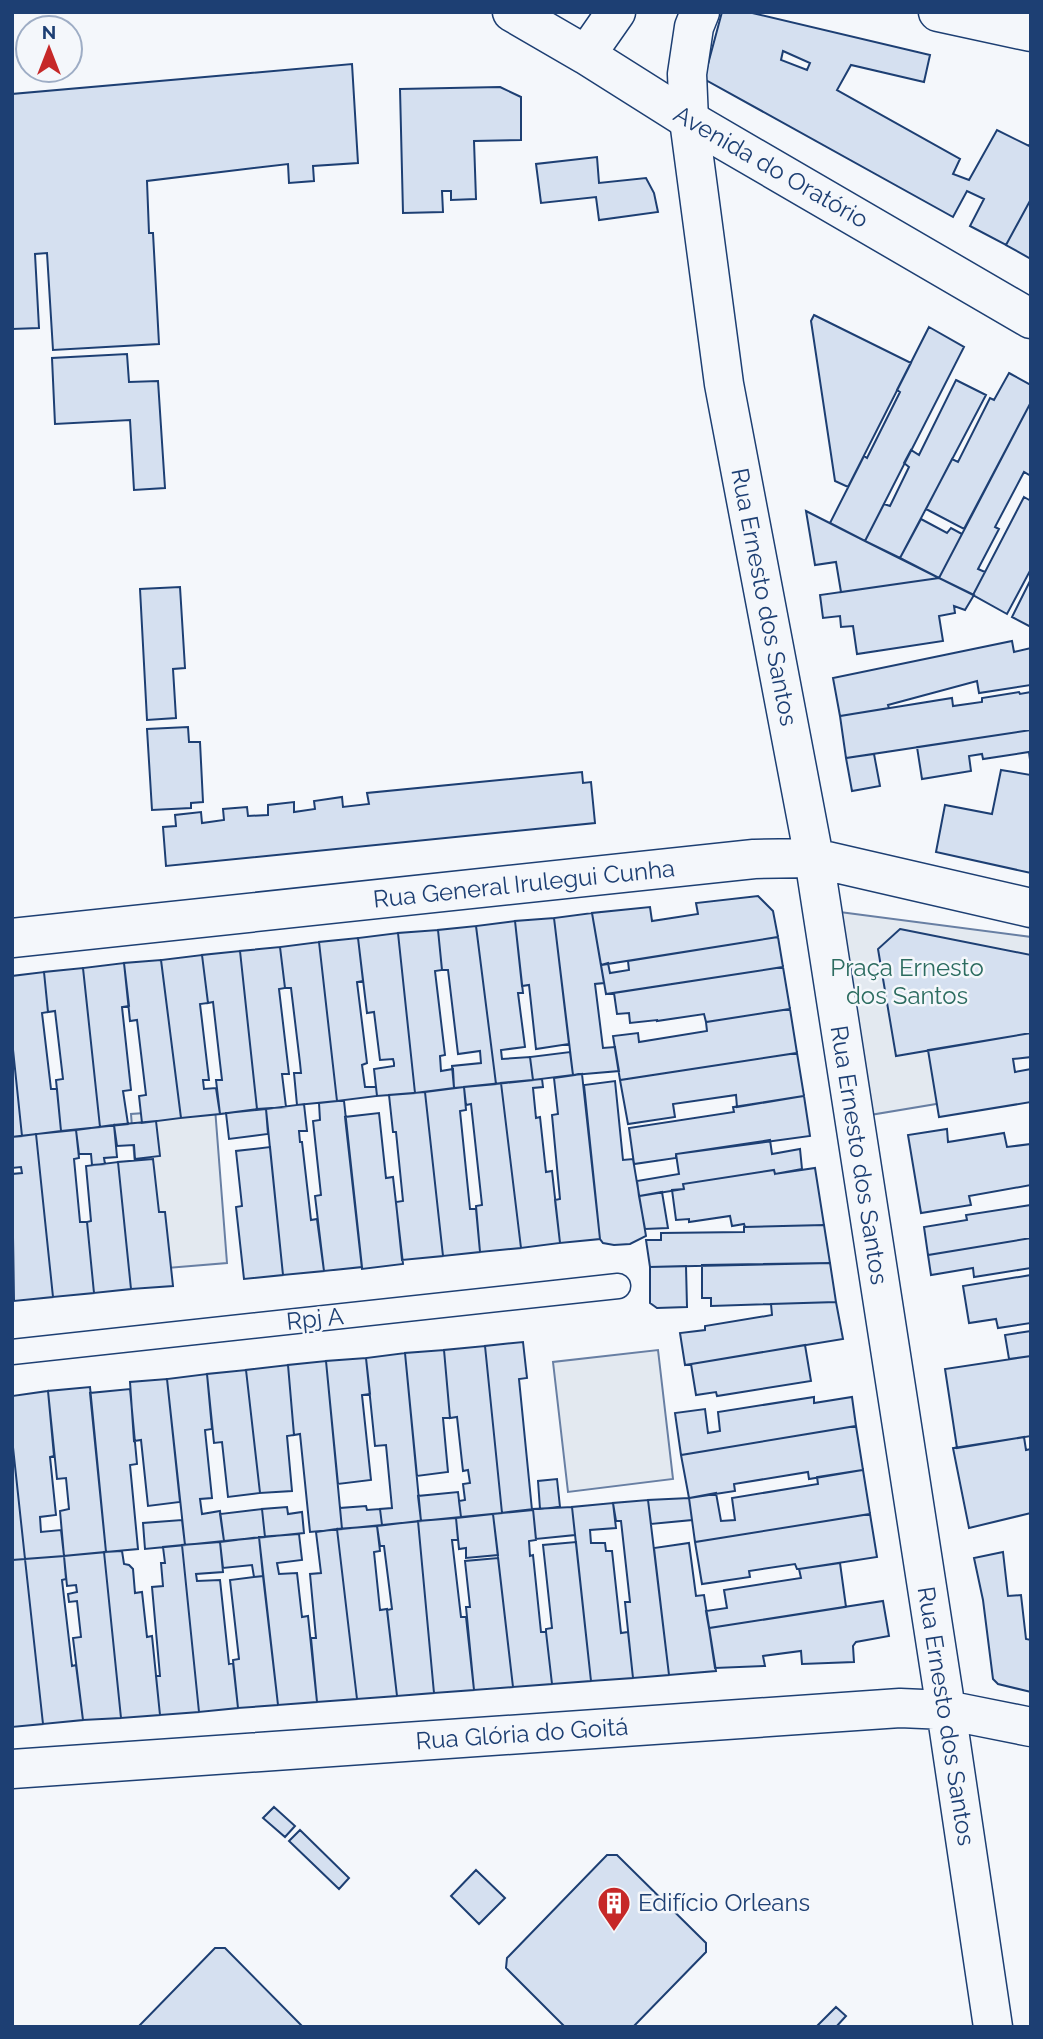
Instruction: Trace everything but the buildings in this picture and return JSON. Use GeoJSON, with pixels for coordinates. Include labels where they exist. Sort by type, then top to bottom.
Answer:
{"type":"FeatureCollection","features":[{"type":"Feature","properties":{"kind":"street","name":"Avenida do Oratório"},"geometry":{"type":"LineString","coordinates":[[512,12],[689,120],[1031,319]]}},
{"type":"Feature","properties":{"kind":"street"},"geometry":{"type":"LineString","coordinates":[[586,55],[616,12]]}},
{"type":"Feature","properties":{"kind":"street","name":"Rua Ernesto dos Santos"},"geometry":{"type":"LineString","coordinates":[[700,12],[694,27],[687,74],[689,120],[723,384],[814,858],[993,2027]]}},
{"type":"Feature","properties":{"kind":"street"},"geometry":{"type":"LineString","coordinates":[[938,12],[1031,32]]}},
{"type":"Feature","properties":{"kind":"street","name":"Rua General Irulegui Cunha"},"geometry":{"type":"LineString","coordinates":[[12,938],[754,859],[814,858],[1031,908]]}},
{"type":"Feature","properties":{"kind":"street","name":"Rua Glória do Goitá"},"geometry":{"type":"LineString","coordinates":[[12,1769],[900,1708],[946,1710],[1031,1727]]}},
{"type":"Feature","properties":{"kind":"lane","name":"Rpj A"},"geometry":{"type":"LineString","coordinates":[[12,1352],[618,1286]]}},
{"type":"Feature","properties":{"kind":"green space","name":"Praça Ernesto dos Santos"},"geometry":{"type":"Polygon","coordinates":[[[832,911],[1031,937],[1031,1019],[948,1102],[870,1115],[832,911]]]}},
{"type":"Feature","properties":{"kind":"green space"},"geometry":{"type":"Polygon","coordinates":[[[215,1108],[227,1263],[143,1270],[131,1114],[215,1108]]]}},
{"type":"Feature","properties":{"kind":"green space"},"geometry":{"type":"Polygon","coordinates":[[[658,1350],[673,1479],[568,1492],[553,1362],[658,1350]]]}},
{"type":"Feature","properties":{"kind":"place","name":"Edifício Orleans"},"geometry":{"type":"Point","coordinates":[614,1933]}}]}
